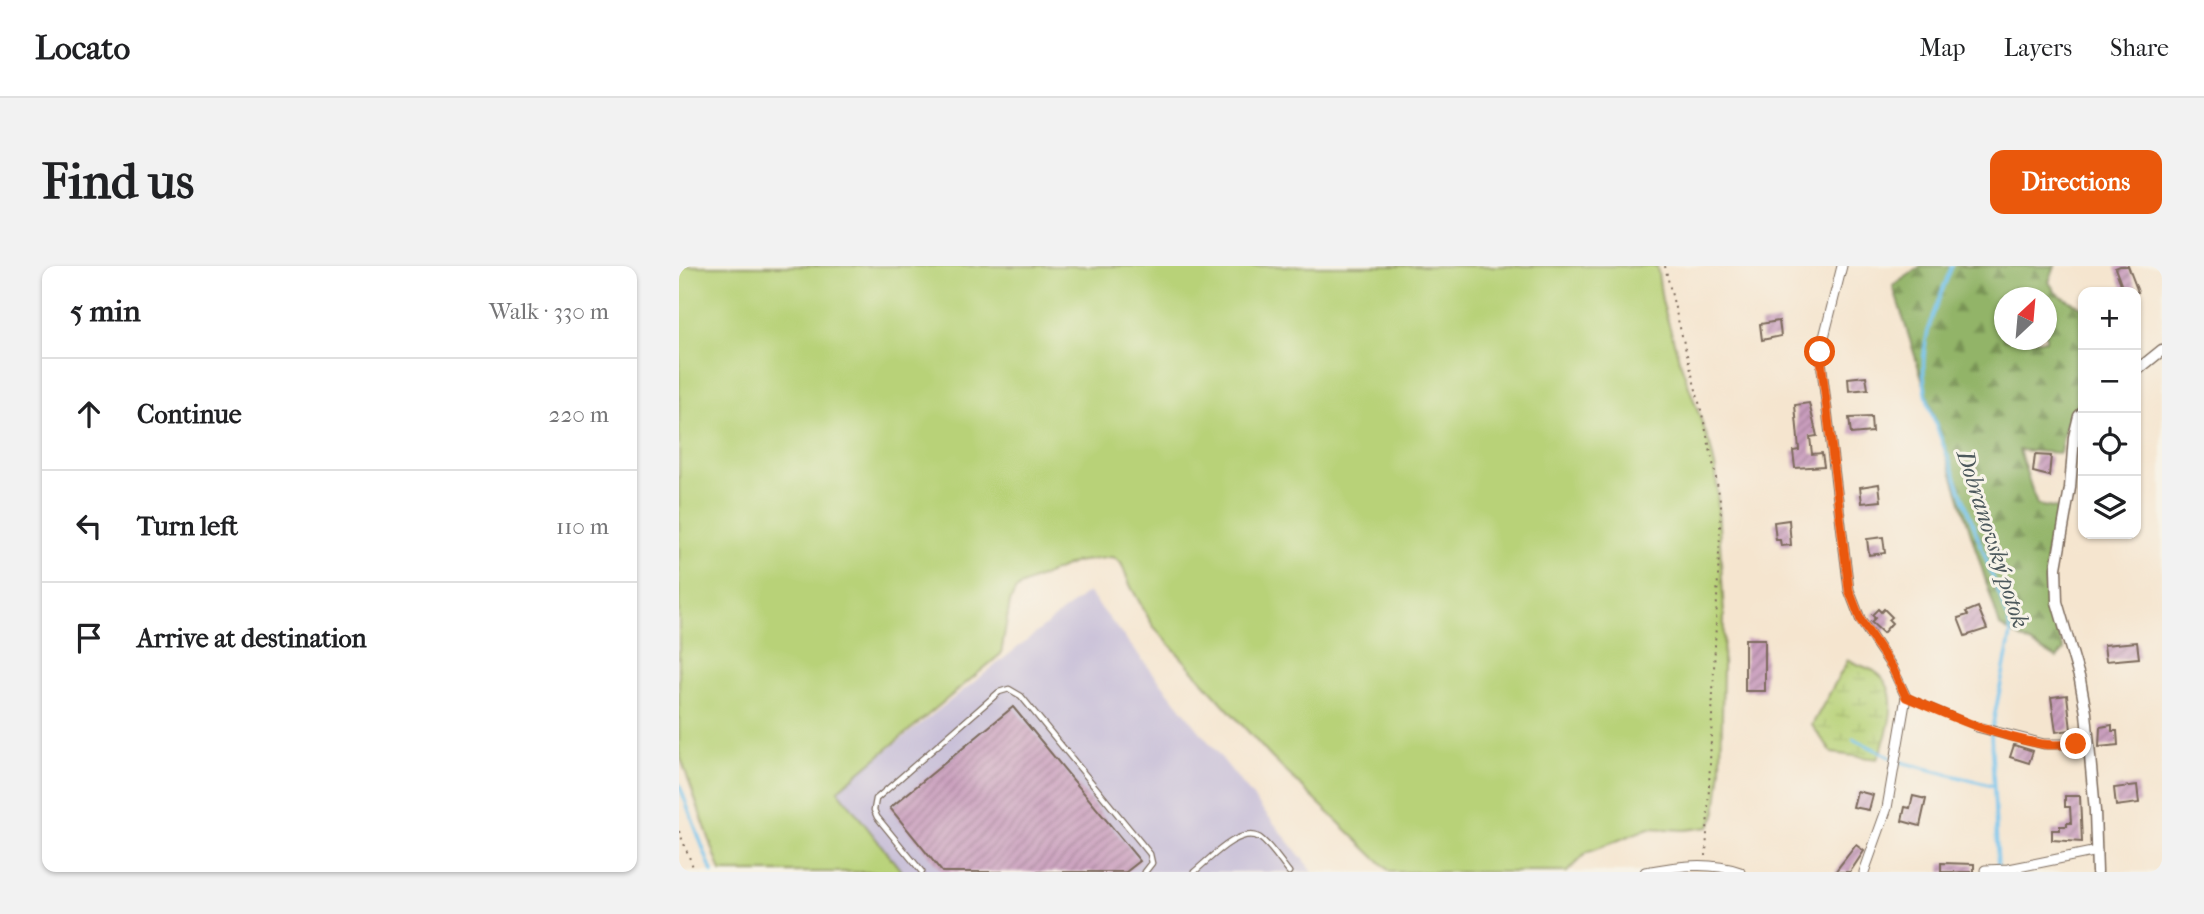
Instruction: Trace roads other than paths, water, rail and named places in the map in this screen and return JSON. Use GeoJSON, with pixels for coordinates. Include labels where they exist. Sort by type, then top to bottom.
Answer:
{"type":"FeatureCollection","features":[{"type":"Feature","properties":{"kind":"street"},"geometry":{"type":"LineString","coordinates":[[1842,266],[1820,352],[1849,590],[1861,621],[1892,667],[1906,697],[1887,808],[1864,872]]}},
{"type":"Feature","properties":{"kind":"street"},"geometry":{"type":"LineString","coordinates":[[2141,367],[2162,350]]}},
{"type":"Feature","properties":{"kind":"street"},"geometry":{"type":"LineString","coordinates":[[2082,413],[2074,437],[2070,488],[2056,568],[2057,602],[2080,680],[2086,713],[2097,872]]}},
{"type":"Feature","properties":{"kind":"street"},"geometry":{"type":"LineString","coordinates":[[1977,727],[2044,744],[2089,744]]}},
{"type":"Feature","properties":{"kind":"street"},"geometry":{"type":"LineString","coordinates":[[1985,870],[2008,869],[2097,851]]}},
{"type":"Feature","properties":{"kind":"street"},"geometry":{"type":"LineString","coordinates":[[1645,872],[1675,866],[1706,866],[1740,872]]}},
{"type":"Feature","properties":{"kind":"lane"},"geometry":{"type":"LineString","coordinates":[[922,872],[877,817],[874,810],[876,799],[984,704],[1009,688],[1021,696],[1150,854],[1152,863],[1145,872]]}},
{"type":"Feature","properties":{"kind":"lane"},"geometry":{"type":"LineString","coordinates":[[1906,697],[1977,727]]}},
{"type":"Feature","properties":{"kind":"lane"},"geometry":{"type":"LineString","coordinates":[[1194,872],[1238,837],[1248,835],[1259,838],[1289,872]]}},
{"type":"Feature","properties":{"kind":"waterway","name":"Dobranovský potok"},"geometry":{"type":"LineString","coordinates":[[1952,266],[1927,334],[1923,367],[1929,406],[2008,618],[2011,634],[1991,733],[1998,868]]}},
{"type":"Feature","properties":{"kind":"waterway"},"geometry":{"type":"LineString","coordinates":[[1854,739],[1890,757]]}},
{"type":"Feature","properties":{"kind":"waterway"},"geometry":{"type":"LineString","coordinates":[[1901,762],[1993,786]]}},
{"type":"Feature","properties":{"kind":"waterway"},"geometry":{"type":"LineString","coordinates":[[679,784],[712,872]]}}]}
